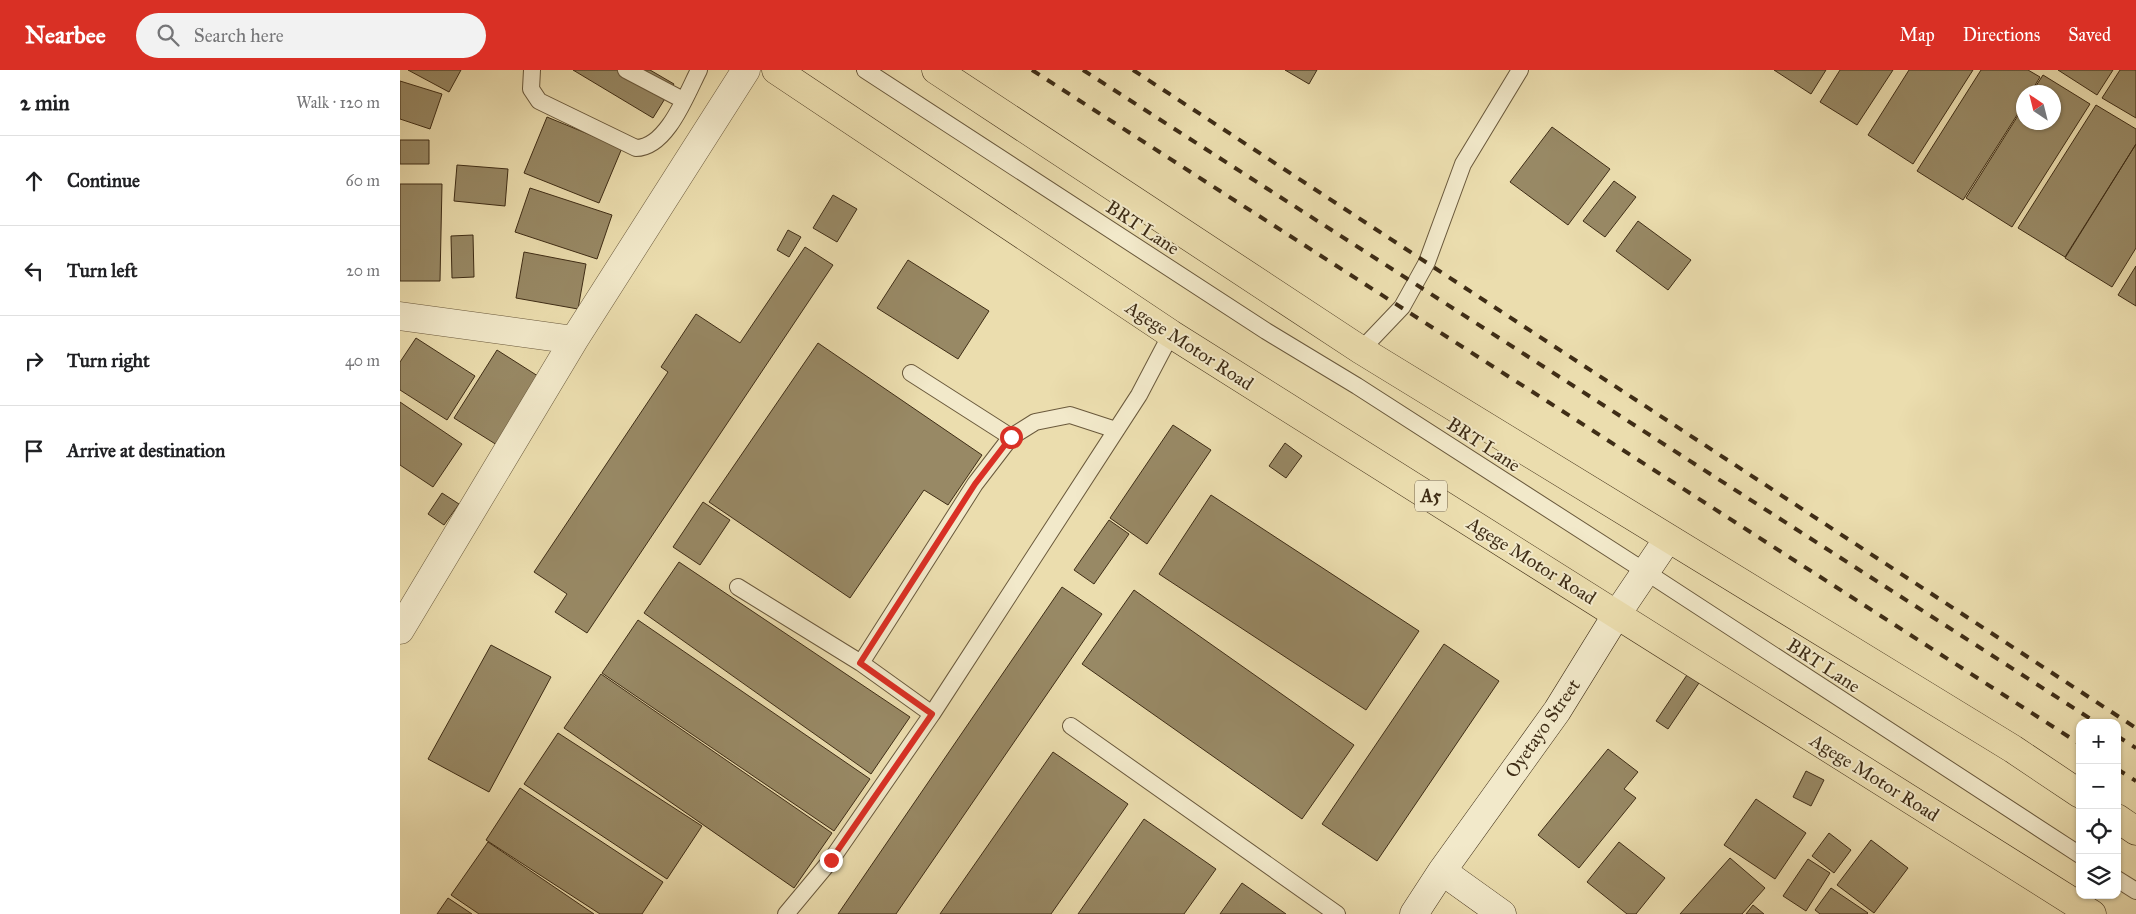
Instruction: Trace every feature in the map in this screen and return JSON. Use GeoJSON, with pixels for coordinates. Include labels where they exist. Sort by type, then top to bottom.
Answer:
{"type":"FeatureCollection","features":[{"type":"Feature","properties":{"kind":"highway","name":"Agege Motor Road"},"geometry":{"type":"LineString","coordinates":[[776,70],[1171,334],[2092,914]]}},
{"type":"Feature","properties":{"kind":"highway"},"geometry":{"type":"LineString","coordinates":[[936,70],[1361,350],[1667,540],[2013,749],[2076,791]]}},
{"type":"Feature","properties":{"kind":"highway"},"geometry":{"type":"LineString","coordinates":[[2121,821],[2136,831]]}},
{"type":"Feature","properties":{"kind":"street"},"geometry":{"type":"LineString","coordinates":[[400,630],[574,340],[746,70]]}},
{"type":"Feature","properties":{"kind":"street"},"geometry":{"type":"LineString","coordinates":[[400,316],[574,340]]}},
{"type":"Feature","properties":{"kind":"street","name":"Oyetayo Street"},"geometry":{"type":"LineString","coordinates":[[1414,914],[1442,871],[1557,711],[1617,614],[1667,540]]}},
{"type":"Feature","properties":{"kind":"street"},"geometry":{"type":"LineString","coordinates":[[1442,871],[1502,914]]}},
{"type":"Feature","properties":{"kind":"lane"},"geometry":{"type":"LineString","coordinates":[[532,70],[531,89],[539,101],[636,148],[648,147],[663,134],[699,70]]}},
{"type":"Feature","properties":{"kind":"lane"},"geometry":{"type":"LineString","coordinates":[[626,70],[683,100]]}},
{"type":"Feature","properties":{"kind":"lane","name":"BRT Lane"},"geometry":{"type":"LineString","coordinates":[[865,70],[1266,331],[1357,386],[1646,572],[2078,854]]}},
{"type":"Feature","properties":{"kind":"lane"},"geometry":{"type":"LineString","coordinates":[[1361,350],[1402,308],[1427,262],[1463,164],[1520,70]]}},
{"type":"Feature","properties":{"kind":"lane"},"geometry":{"type":"LineString","coordinates":[[786,914],[831,860],[932,714],[1139,395],[1171,334]]}},
{"type":"Feature","properties":{"kind":"lane"},"geometry":{"type":"LineString","coordinates":[[912,373],[1011,437]]}},
{"type":"Feature","properties":{"kind":"lane"},"geometry":{"type":"LineString","coordinates":[[860,663],[975,484],[1011,437],[1036,422],[1070,415],[1116,430]]}},
{"type":"Feature","properties":{"kind":"lane"},"geometry":{"type":"LineString","coordinates":[[738,587],[860,663],[932,714]]}},
{"type":"Feature","properties":{"kind":"lane"},"geometry":{"type":"LineString","coordinates":[[1071,726],[1337,914]]}},
{"type":"Feature","properties":{"kind":"lane"},"geometry":{"type":"LineString","coordinates":[[2121,882],[2136,891]]}},
{"type":"Feature","properties":{"kind":"building"},"geometry":{"type":"Polygon","coordinates":[[[408,70],[461,70],[449,92],[408,70]]]}},
{"type":"Feature","properties":{"kind":"building"},"geometry":{"type":"Polygon","coordinates":[[[573,70],[650,70],[674,84],[653,118],[573,70]]]}},
{"type":"Feature","properties":{"kind":"building"},"geometry":{"type":"Polygon","coordinates":[[[1285,70],[1317,70],[1309,84],[1285,70]]]}},
{"type":"Feature","properties":{"kind":"building"},"geometry":{"type":"Polygon","coordinates":[[[1774,70],[1826,70],[1811,94],[1774,70]]]}},
{"type":"Feature","properties":{"kind":"building"},"geometry":{"type":"Polygon","coordinates":[[[1840,70],[1893,70],[1857,125],[1820,102],[1840,70]]]}},
{"type":"Feature","properties":{"kind":"building"},"geometry":{"type":"Polygon","coordinates":[[[1909,70],[1973,70],[1913,164],[1868,135],[1909,70]]]}},
{"type":"Feature","properties":{"kind":"building"},"geometry":{"type":"Polygon","coordinates":[[[1981,70],[2028,70],[2040,77],[2035,85],[2016,85],[2016,117],[1963,200],[1917,171],[1981,70]]]}},
{"type":"Feature","properties":{"kind":"building"},"geometry":{"type":"Polygon","coordinates":[[[2058,70],[2113,70],[2097,95],[2058,70]]]}},
{"type":"Feature","properties":{"kind":"building"},"geometry":{"type":"Polygon","coordinates":[[[2120,70],[2136,70],[2136,118],[2102,98],[2120,70]]]}},
{"type":"Feature","properties":{"kind":"building"},"geometry":{"type":"Polygon","coordinates":[[[2043,75],[2059,85],[2037,85],[2043,75]]]}},
{"type":"Feature","properties":{"kind":"building"},"geometry":{"type":"Polygon","coordinates":[[[400,81],[442,94],[430,129],[400,119],[400,81]]]}},
{"type":"Feature","properties":{"kind":"building"},"geometry":{"type":"Polygon","coordinates":[[[2061,86],[2090,104],[2012,227],[1966,198],[2016,119],[2016,130],[2061,130],[2061,86]]]}},
{"type":"Feature","properties":{"kind":"building"},"geometry":{"type":"Polygon","coordinates":[[[2096,105],[2136,129],[2136,144],[2065,257],[2018,228],[2096,105]]]}},
{"type":"Feature","properties":{"kind":"building"},"geometry":{"type":"Polygon","coordinates":[[[547,117],[622,148],[599,203],[524,173],[547,117]]]}},
{"type":"Feature","properties":{"kind":"building"},"geometry":{"type":"Polygon","coordinates":[[[1552,127],[1610,169],[1568,225],[1510,182],[1552,127]]]}},
{"type":"Feature","properties":{"kind":"building"},"geometry":{"type":"Polygon","coordinates":[[[400,140],[429,140],[429,164],[400,164],[400,140]]]}},
{"type":"Feature","properties":{"kind":"building"},"geometry":{"type":"Polygon","coordinates":[[[2136,144],[2136,248],[2112,287],[2065,258],[2136,144]]]}},
{"type":"Feature","properties":{"kind":"building"},"geometry":{"type":"Polygon","coordinates":[[[457,165],[508,169],[505,206],[454,201],[457,165]]]}},
{"type":"Feature","properties":{"kind":"building"},"geometry":{"type":"Polygon","coordinates":[[[1614,181],[1636,197],[1605,237],[1583,221],[1614,181]]]}},
{"type":"Feature","properties":{"kind":"building"},"geometry":{"type":"Polygon","coordinates":[[[400,184],[442,184],[440,281],[400,281],[400,184]]]}},
{"type":"Feature","properties":{"kind":"building"},"geometry":{"type":"Polygon","coordinates":[[[530,188],[612,215],[597,259],[515,232],[530,188]]]}},
{"type":"Feature","properties":{"kind":"building"},"geometry":{"type":"Polygon","coordinates":[[[833,195],[857,209],[837,242],[813,228],[833,195]]]}},
{"type":"Feature","properties":{"kind":"building"},"geometry":{"type":"Polygon","coordinates":[[[1638,221],[1691,260],[1668,290],[1616,251],[1638,221]]]}},
{"type":"Feature","properties":{"kind":"building"},"geometry":{"type":"Polygon","coordinates":[[[788,230],[801,237],[789,257],[777,250],[788,230]]]}},
{"type":"Feature","properties":{"kind":"building"},"geometry":{"type":"Polygon","coordinates":[[[473,235],[474,277],[452,278],[451,236],[473,235]]]}},
{"type":"Feature","properties":{"kind":"building"},"geometry":{"type":"Polygon","coordinates":[[[805,247],[833,265],[587,633],[555,612],[567,594],[534,572],[668,372],[661,367],[696,314],[740,343],[805,247]]]}},
{"type":"Feature","properties":{"kind":"building"},"geometry":{"type":"Polygon","coordinates":[[[524,252],[586,264],[578,309],[516,298],[524,252]]]}},
{"type":"Feature","properties":{"kind":"building"},"geometry":{"type":"Polygon","coordinates":[[[908,260],[989,311],[958,359],[877,308],[908,260]]]}},
{"type":"Feature","properties":{"kind":"building"},"geometry":{"type":"Polygon","coordinates":[[[2136,266],[2136,306],[2118,295],[2136,266]]]}},
{"type":"Feature","properties":{"kind":"building"},"geometry":{"type":"Polygon","coordinates":[[[416,338],[475,376],[447,420],[400,390],[400,362],[416,338]]]}},
{"type":"Feature","properties":{"kind":"building"},"geometry":{"type":"Polygon","coordinates":[[[818,343],[982,455],[948,505],[924,490],[850,598],[709,502],[818,343]]]}},
{"type":"Feature","properties":{"kind":"building"},"geometry":{"type":"Polygon","coordinates":[[[497,350],[541,378],[497,445],[454,418],[497,350]]]}},
{"type":"Feature","properties":{"kind":"building"},"geometry":{"type":"Polygon","coordinates":[[[400,402],[462,444],[433,487],[400,465],[400,402]]]}},
{"type":"Feature","properties":{"kind":"building"},"geometry":{"type":"Polygon","coordinates":[[[1173,425],[1211,450],[1147,544],[1110,518],[1173,425]]]}},
{"type":"Feature","properties":{"kind":"building"},"geometry":{"type":"Polygon","coordinates":[[[1285,443],[1302,456],[1286,478],[1269,466],[1285,443]]]}},
{"type":"Feature","properties":{"kind":"building"},"geometry":{"type":"Polygon","coordinates":[[[442,493],[459,504],[444,525],[428,514],[442,493]]]}},
{"type":"Feature","properties":{"kind":"building"},"geometry":{"type":"Polygon","coordinates":[[[1211,495],[1419,631],[1366,710],[1159,574],[1211,495]]]}},
{"type":"Feature","properties":{"kind":"building"},"geometry":{"type":"Polygon","coordinates":[[[703,502],[730,520],[700,565],[673,547],[703,502]]]}},
{"type":"Feature","properties":{"kind":"building"},"geometry":{"type":"Polygon","coordinates":[[[1109,520],[1129,534],[1094,584],[1074,570],[1109,520]]]}},
{"type":"Feature","properties":{"kind":"building"},"geometry":{"type":"Polygon","coordinates":[[[679,562],[910,717],[871,774],[644,613],[679,562]]]}},
{"type":"Feature","properties":{"kind":"building"},"geometry":{"type":"Polygon","coordinates":[[[1062,587],[1102,614],[896,914],[838,914],[1062,587]]]}},
{"type":"Feature","properties":{"kind":"building"},"geometry":{"type":"Polygon","coordinates":[[[1134,590],[1354,745],[1302,819],[1082,664],[1134,590]]]}},
{"type":"Feature","properties":{"kind":"building"},"geometry":{"type":"Polygon","coordinates":[[[638,620],[870,779],[834,831],[602,673],[638,620]]]}},
{"type":"Feature","properties":{"kind":"building"},"geometry":{"type":"Polygon","coordinates":[[[1444,644],[1499,681],[1377,861],[1322,824],[1444,644]]]}},
{"type":"Feature","properties":{"kind":"building"},"geometry":{"type":"Polygon","coordinates":[[[491,645],[551,677],[489,792],[428,759],[491,645]]]}},
{"type":"Feature","properties":{"kind":"building"},"geometry":{"type":"Polygon","coordinates":[[[1689,672],[1701,680],[1668,729],[1656,721],[1689,672]]]}},
{"type":"Feature","properties":{"kind":"building"},"geometry":{"type":"Polygon","coordinates":[[[601,674],[832,833],[794,888],[564,728],[601,674]]]}},
{"type":"Feature","properties":{"kind":"building"},"geometry":{"type":"Polygon","coordinates":[[[558,733],[702,826],[667,879],[524,784],[558,733]]]}},
{"type":"Feature","properties":{"kind":"building"},"geometry":{"type":"Polygon","coordinates":[[[1608,749],[1638,772],[1624,789],[1636,798],[1579,868],[1538,835],[1608,749]]]}},
{"type":"Feature","properties":{"kind":"building"},"geometry":{"type":"Polygon","coordinates":[[[1053,752],[1128,804],[1051,914],[940,914],[1053,752]]]}},
{"type":"Feature","properties":{"kind":"building"},"geometry":{"type":"Polygon","coordinates":[[[1806,771],[1824,780],[1811,806],[1793,797],[1806,771]]]}},
{"type":"Feature","properties":{"kind":"building"},"geometry":{"type":"Polygon","coordinates":[[[520,788],[663,882],[642,914],[600,914],[486,840],[520,788]]]}},
{"type":"Feature","properties":{"kind":"building"},"geometry":{"type":"Polygon","coordinates":[[[1756,799],[1806,833],[1775,879],[1724,845],[1756,799]]]}},
{"type":"Feature","properties":{"kind":"building"},"geometry":{"type":"Polygon","coordinates":[[[1144,819],[1216,869],[1184,914],[1078,914],[1144,819]]]}},
{"type":"Feature","properties":{"kind":"building"},"geometry":{"type":"Polygon","coordinates":[[[1829,833],[1851,850],[1834,873],[1812,856],[1829,833]]]}},
{"type":"Feature","properties":{"kind":"building"},"geometry":{"type":"Polygon","coordinates":[[[1871,840],[1908,868],[1874,913],[1837,885],[1871,840]]]}},
{"type":"Feature","properties":{"kind":"building"},"geometry":{"type":"Polygon","coordinates":[[[488,842],[594,914],[479,914],[451,895],[488,842]]]}},
{"type":"Feature","properties":{"kind":"building"},"geometry":{"type":"Polygon","coordinates":[[[1619,842],[1665,878],[1636,914],[1627,914],[1587,882],[1619,842]]]}},
{"type":"Feature","properties":{"kind":"building"},"geometry":{"type":"Polygon","coordinates":[[[1730,858],[1765,888],[1742,914],[1680,914],[1730,858]]]}},
{"type":"Feature","properties":{"kind":"building"},"geometry":{"type":"Polygon","coordinates":[[[1808,859],[1830,873],[1806,911],[1783,896],[1808,859]]]}},
{"type":"Feature","properties":{"kind":"building"},"geometry":{"type":"Polygon","coordinates":[[[1242,883],[1286,914],[1220,914],[1242,883]]]}},
{"type":"Feature","properties":{"kind":"building"},"geometry":{"type":"Polygon","coordinates":[[[1831,888],[1868,913],[1820,914],[1815,910],[1831,888]]]}},
{"type":"Feature","properties":{"kind":"building"},"geometry":{"type":"Polygon","coordinates":[[[448,898],[472,914],[437,914],[448,898]]]}},
{"type":"Feature","properties":{"kind":"building"},"geometry":{"type":"Polygon","coordinates":[[[1753,905],[1764,914],[1746,914],[1753,905]]]}},
{"type":"Feature","properties":{"kind":"railway"},"geometry":{"type":"LineString","coordinates":[[1032,70],[2076,741]]}},
{"type":"Feature","properties":{"kind":"railway"},"geometry":{"type":"LineString","coordinates":[[1083,70],[2091,719]]}},
{"type":"Feature","properties":{"kind":"railway"},"geometry":{"type":"LineString","coordinates":[[1133,70],[2136,728]]}},
{"type":"Feature","properties":{"kind":"railway"},"geometry":{"type":"LineString","coordinates":[[2121,739],[2136,748]]}},
{"type":"Feature","properties":{"kind":"railway"},"geometry":{"type":"LineString","coordinates":[[2121,772],[2136,781]]}},
{"type":"Feature","properties":{"kind":"route"},"geometry":{"type":"LineString","coordinates":[[831,860],[932,714],[860,663],[975,484],[1011,437]]}}]}
